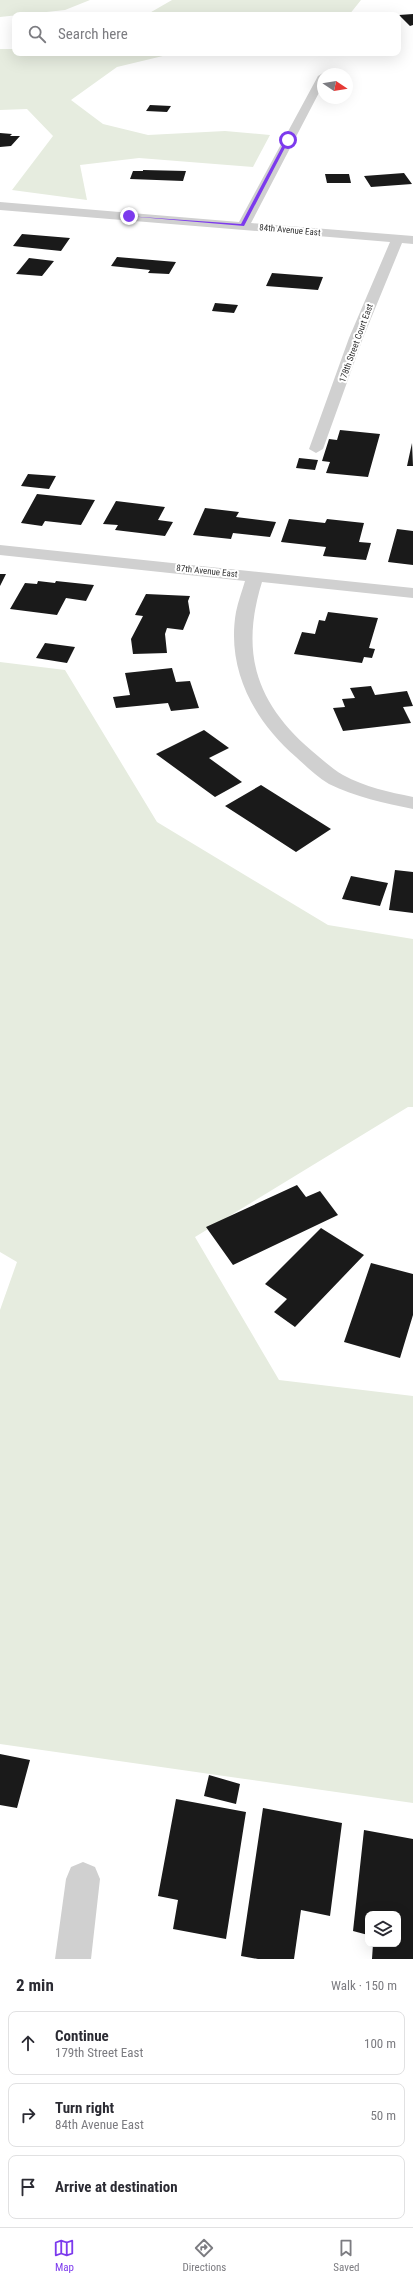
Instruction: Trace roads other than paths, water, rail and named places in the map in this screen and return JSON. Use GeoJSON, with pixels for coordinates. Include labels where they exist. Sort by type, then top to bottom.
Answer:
{"type":"FeatureCollection","features":[{"type":"Feature","properties":{"kind":"street"},"geometry":{"type":"LineString","coordinates":[[242,226],[317,86]]}},
{"type":"Feature","properties":{"kind":"street","name":"84th Avenue East"},"geometry":{"type":"LineString","coordinates":[[0,206],[413,240]]}},
{"type":"Feature","properties":{"kind":"street","name":"178th Street Court East"},"geometry":{"type":"LineString","coordinates":[[316,448],[356,338],[397,239]]}},
{"type":"Feature","properties":{"kind":"street","name":"87th Avenue East"},"geometry":{"type":"LineString","coordinates":[[0,550],[413,594]]}},
{"type":"Feature","properties":{"kind":"street"},"geometry":{"type":"LineString","coordinates":[[255,576],[244,613],[243,649],[252,689],[268,718],[296,749],[335,779],[375,794],[413,803]]}},
{"type":"Feature","properties":{"kind":"street"},"geometry":{"type":"LineString","coordinates":[[73,1959],[83,1879]]}}]}
